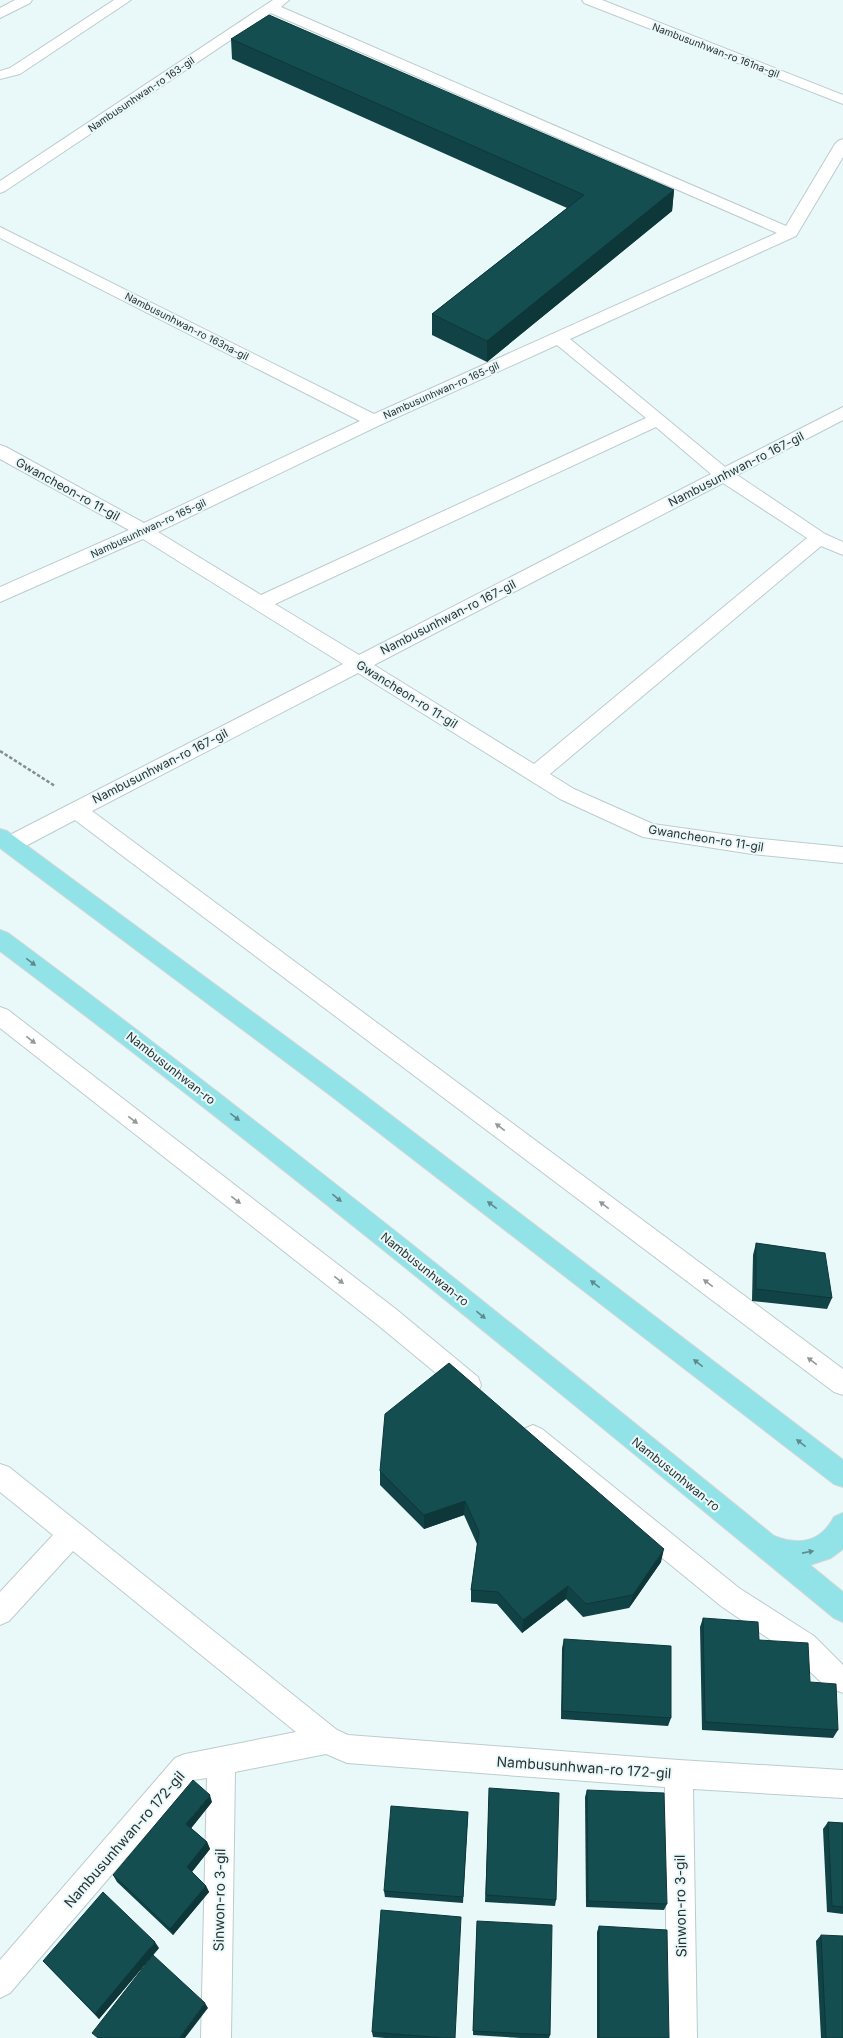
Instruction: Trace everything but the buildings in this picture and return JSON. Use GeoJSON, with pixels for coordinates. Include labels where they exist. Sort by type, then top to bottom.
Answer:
{"type":"FeatureCollection","features":[{"type":"Feature","properties":{"kind":"main road"},"geometry":{"type":"LineString","coordinates":[[5,840],[342,1090],[834,1468],[843,1486]]}},
{"type":"Feature","properties":{"kind":"main road","name":"Nambusunhwan-ro"},"geometry":{"type":"LineString","coordinates":[[0,939],[129,1034],[328,1190],[843,1609]]}},
{"type":"Feature","properties":{"kind":"main road"},"geometry":{"type":"LineString","coordinates":[[758,1540],[776,1550],[796,1554],[814,1551],[831,1542],[843,1526]]}},
{"type":"Feature","properties":{"kind":"street"},"geometry":{"type":"LineString","coordinates":[[0,14],[25,0]]}},
{"type":"Feature","properties":{"kind":"street"},"geometry":{"type":"LineString","coordinates":[[0,75],[15,71],[124,0]]}},
{"type":"Feature","properties":{"kind":"street","name":"Nambusunhwan-ro 161na-gil"},"geometry":{"type":"LineString","coordinates":[[589,0],[843,100]]}},
{"type":"Feature","properties":{"kind":"street"},"geometry":{"type":"LineString","coordinates":[[276,4],[790,233],[843,144]]}},
{"type":"Feature","properties":{"kind":"street","name":"Nambusunhwan-ro 163-gil"},"geometry":{"type":"LineString","coordinates":[[0,188],[276,4]]}},
{"type":"Feature","properties":{"kind":"street","name":"Nambusunhwan-ro 163na-gil"},"geometry":{"type":"LineString","coordinates":[[0,232],[374,421]]}},
{"type":"Feature","properties":{"kind":"street","name":"Nambusunhwan-ro 165-gil"},"geometry":{"type":"LineString","coordinates":[[0,595],[144,531],[374,421],[790,233]]}},
{"type":"Feature","properties":{"kind":"street"},"geometry":{"type":"LineString","coordinates":[[558,337],[724,475],[819,538],[843,549]]}},
{"type":"Feature","properties":{"kind":"street","name":"Nambusunhwan-ro 167-gil"},"geometry":{"type":"LineString","coordinates":[[5,840],[76,810],[843,413]]}},
{"type":"Feature","properties":{"kind":"street"},"geometry":{"type":"LineString","coordinates":[[260,603],[658,419]]}},
{"type":"Feature","properties":{"kind":"street","name":"Gwancheon-ro 11-gil"},"geometry":{"type":"LineString","coordinates":[[0,451],[144,531],[567,794],[650,831],[752,846],[843,855]]}},
{"type":"Feature","properties":{"kind":"street"},"geometry":{"type":"LineString","coordinates":[[536,774],[819,538]]}},
{"type":"Feature","properties":{"kind":"street"},"geometry":{"type":"LineString","coordinates":[[76,810],[843,1384]]}},
{"type":"Feature","properties":{"kind":"street"},"geometry":{"type":"LineString","coordinates":[[0,1016],[388,1318],[486,1398]]}},
{"type":"Feature","properties":{"kind":"street"},"geometry":{"type":"LineString","coordinates":[[516,1423],[730,1597],[804,1646],[835,1676],[843,1679]]}},
{"type":"Feature","properties":{"kind":"street","name":"Nambusunhwan-ro 172-gil"},"geometry":{"type":"LineString","coordinates":[[0,1476],[327,1740],[346,1749],[679,1774],[843,1784]]}},
{"type":"Feature","properties":{"kind":"street"},"geometry":{"type":"LineString","coordinates":[[0,1612],[72,1533]]}},
{"type":"Feature","properties":{"kind":"street","name":"Nambusunhwan-ro 172-gil"},"geometry":{"type":"LineString","coordinates":[[0,1983],[185,1768],[327,1740]]}},
{"type":"Feature","properties":{"kind":"street","name":"Sinwon-ro 3-gil"},"geometry":{"type":"LineString","coordinates":[[216,2038],[221,1761]]}},
{"type":"Feature","properties":{"kind":"street","name":"Sinwon-ro 3-gil"},"geometry":{"type":"LineString","coordinates":[[679,1774],[682,2038]]}}]}
